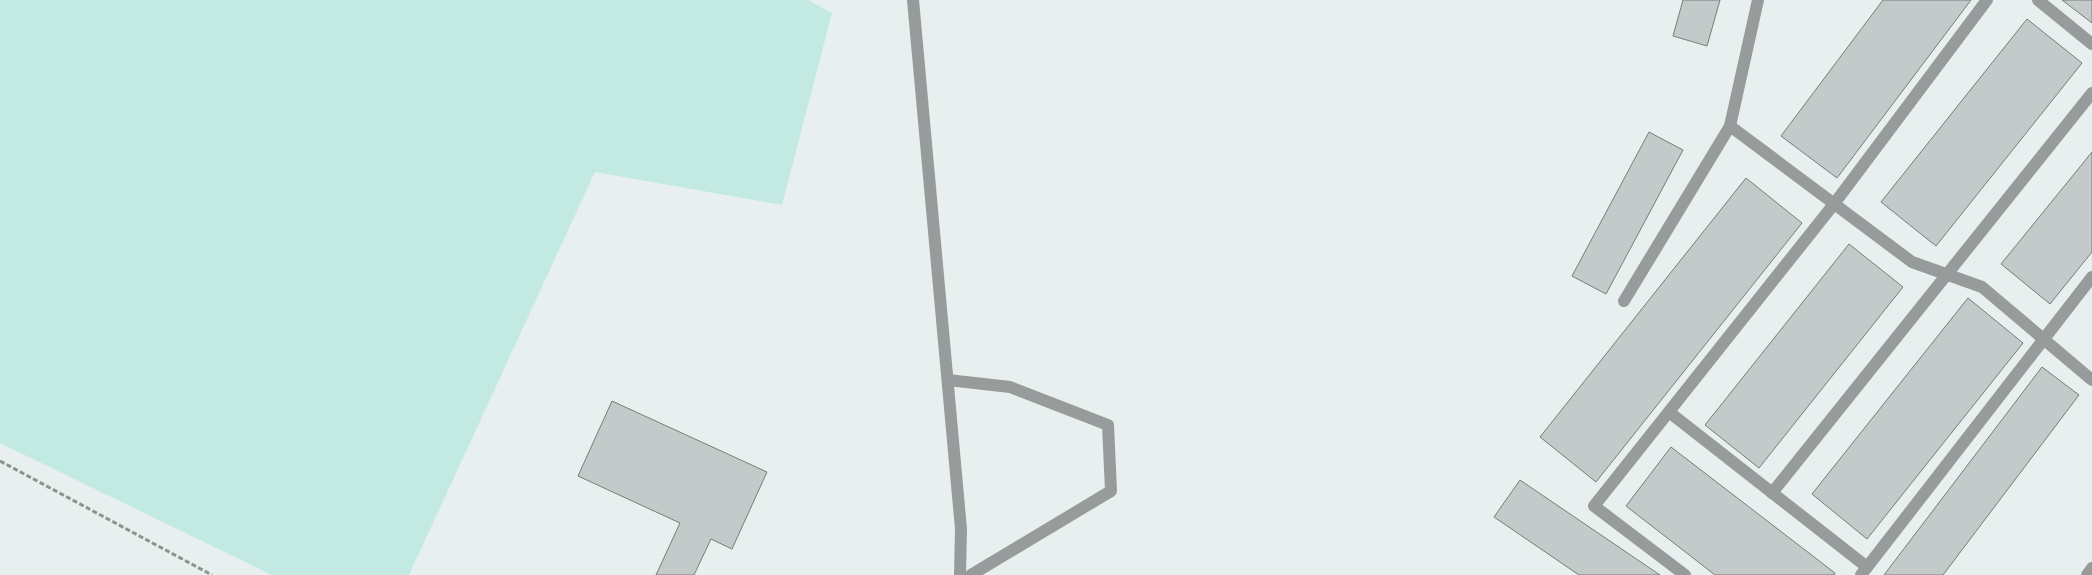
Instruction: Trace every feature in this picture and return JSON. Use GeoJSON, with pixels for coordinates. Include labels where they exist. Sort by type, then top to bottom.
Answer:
{"type":"FeatureCollection","features":[{"type":"Feature","properties":{"kind":"street"},"geometry":{"type":"LineString","coordinates":[[913,0],[961,529],[960,575]]}},
{"type":"Feature","properties":{"kind":"street"},"geometry":{"type":"LineString","coordinates":[[1624,301],[1730,126],[1758,0]]}},
{"type":"Feature","properties":{"kind":"street"},"geometry":{"type":"LineString","coordinates":[[1685,575],[1594,506],[1834,204],[1987,0]]}},
{"type":"Feature","properties":{"kind":"street"},"geometry":{"type":"LineString","coordinates":[[2038,0],[2092,44]]}},
{"type":"Feature","properties":{"kind":"street"},"geometry":{"type":"LineString","coordinates":[[1772,493],[2092,93]]}},
{"type":"Feature","properties":{"kind":"street"},"geometry":{"type":"LineString","coordinates":[[1730,126],[1912,262],[1982,287],[2092,380]]}},
{"type":"Feature","properties":{"kind":"street"},"geometry":{"type":"LineString","coordinates":[[1669,412],[1772,493],[1864,571],[2092,276]]}},
{"type":"Feature","properties":{"kind":"street"},"geometry":{"type":"LineString","coordinates":[[948,380],[1010,386],[1108,426],[1111,490],[971,575]]}},
{"type":"Feature","properties":{"kind":"street"},"geometry":{"type":"LineString","coordinates":[[2087,575],[2092,568]]}},
{"type":"Feature","properties":{"kind":"path"},"geometry":{"type":"LineString","coordinates":[[0,462],[212,575]]}},
{"type":"Feature","properties":{"kind":"green space"},"geometry":{"type":"Polygon","coordinates":[[[0,0],[808,0],[832,13],[782,205],[595,172],[409,575],[272,575],[0,443],[0,0]]]}},
{"type":"Feature","properties":{"kind":"building"},"geometry":{"type":"Polygon","coordinates":[[[1683,0],[1720,0],[1707,46],[1673,36],[1683,0]]]}},
{"type":"Feature","properties":{"kind":"building"},"geometry":{"type":"Polygon","coordinates":[[[1883,0],[1971,0],[1837,178],[1781,136],[1883,0]]]}},
{"type":"Feature","properties":{"kind":"building"},"geometry":{"type":"Polygon","coordinates":[[[2062,0],[2092,0],[2092,23],[2062,0]]]}},
{"type":"Feature","properties":{"kind":"building"},"geometry":{"type":"Polygon","coordinates":[[[2027,19],[2082,63],[1936,246],[1881,202],[2027,19]]]}},
{"type":"Feature","properties":{"kind":"building"},"geometry":{"type":"Polygon","coordinates":[[[1649,132],[1683,150],[1606,294],[1572,276],[1649,132]]]}},
{"type":"Feature","properties":{"kind":"building"},"geometry":{"type":"Polygon","coordinates":[[[2092,152],[2092,252],[2050,304],[2001,264],[2092,152]]]}},
{"type":"Feature","properties":{"kind":"building"},"geometry":{"type":"Polygon","coordinates":[[[1746,178],[1802,223],[1596,482],[1540,437],[1746,178]]]}},
{"type":"Feature","properties":{"kind":"building"},"geometry":{"type":"Polygon","coordinates":[[[1849,244],[1903,287],[1759,468],[1705,425],[1849,244]]]}},
{"type":"Feature","properties":{"kind":"building"},"geometry":{"type":"Polygon","coordinates":[[[1968,298],[2023,343],[1867,539],[1812,494],[1968,298]]]}},
{"type":"Feature","properties":{"kind":"building"},"geometry":{"type":"Polygon","coordinates":[[[2042,367],[2079,395],[1943,575],[1884,575],[2042,367]]]}},
{"type":"Feature","properties":{"kind":"building"},"geometry":{"type":"Polygon","coordinates":[[[612,401],[767,472],[732,549],[711,539],[694,575],[656,575],[680,523],[578,476],[612,401]]]}},
{"type":"Feature","properties":{"kind":"building"},"geometry":{"type":"Polygon","coordinates":[[[1671,447],[1835,573],[1834,575],[1715,575],[1626,506],[1671,447]]]}},
{"type":"Feature","properties":{"kind":"building"},"geometry":{"type":"Polygon","coordinates":[[[1520,480],[1660,575],[1579,575],[1494,517],[1520,480]]]}}]}
